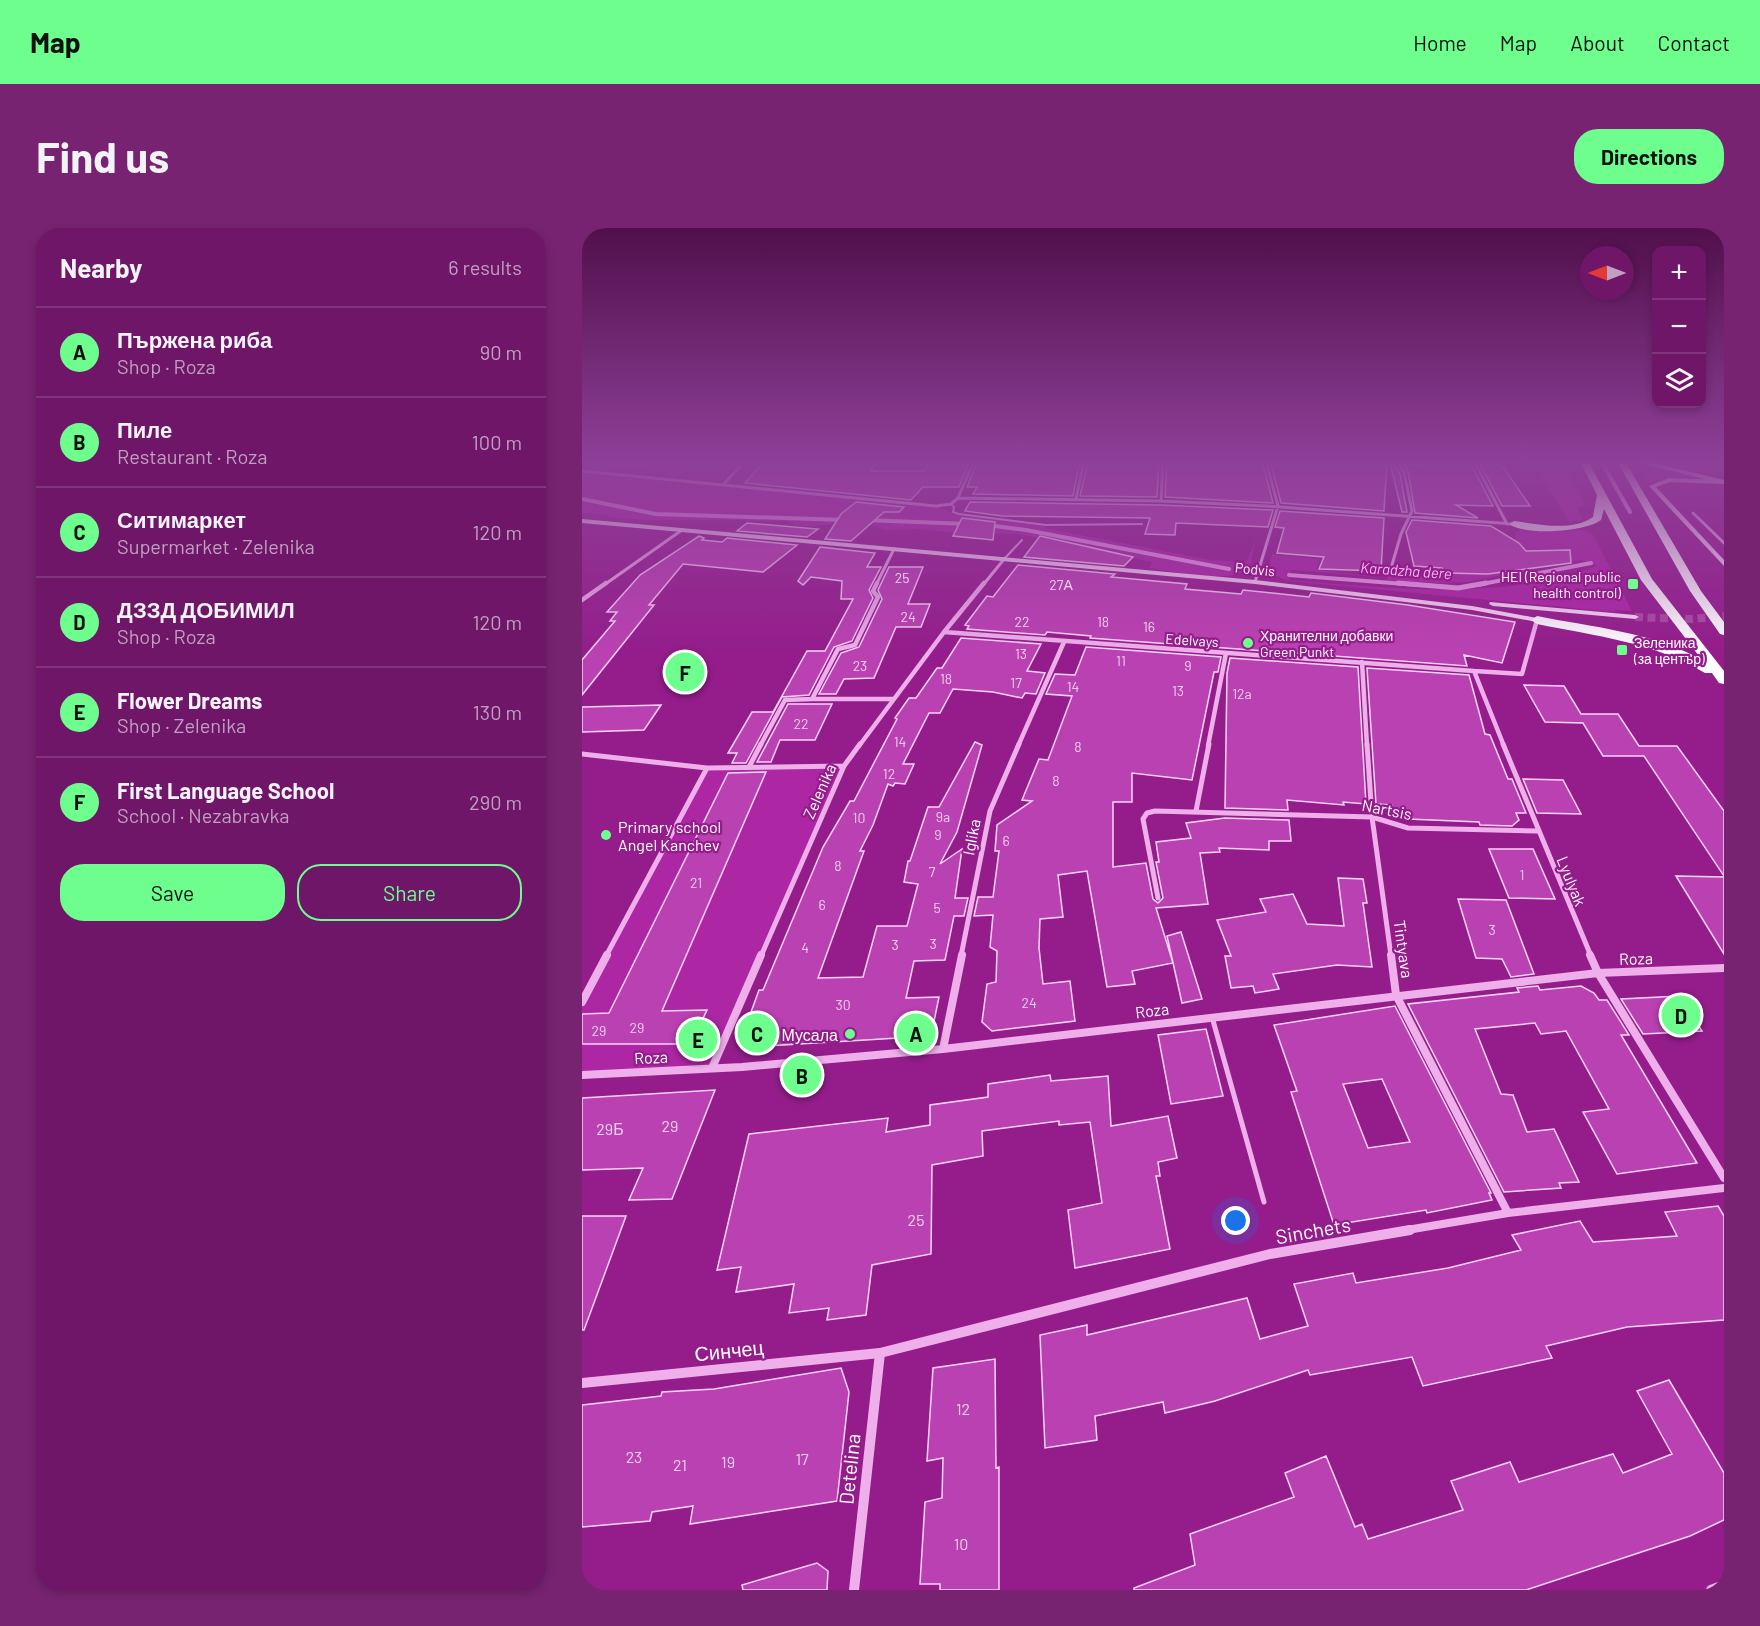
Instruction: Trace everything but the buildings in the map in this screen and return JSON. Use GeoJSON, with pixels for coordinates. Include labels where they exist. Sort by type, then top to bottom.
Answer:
{"type":"FeatureCollection","features":[{"type":"Feature","properties":{"kind":"highway"},"geometry":{"type":"LineString","coordinates":[[1522,525],[1572,527],[1587,525]]}},
{"type":"Feature","properties":{"kind":"highway"},"geometry":{"type":"LineString","coordinates":[[1618,525],[1647,580],[1670,613],[1724,680]]}},
{"type":"Feature","properties":{"kind":"highway"},"geometry":{"type":"LineString","coordinates":[[1657,525],[1696,591],[1724,632]]}},
{"type":"Feature","properties":{"kind":"highway"},"geometry":{"type":"LineString","coordinates":[[1537,620],[1661,647],[1700,663],[1724,680]]}},
{"type":"Feature","properties":{"kind":"street","name":"Podvis"},"geometry":{"type":"LineString","coordinates":[[622,525],[1256,579],[1274,584],[1472,609],[1537,620]]}},
{"type":"Feature","properties":{"kind":"street"},"geometry":{"type":"LineString","coordinates":[[1256,579],[1272,525]]}},
{"type":"Feature","properties":{"kind":"street"},"geometry":{"type":"LineString","coordinates":[[1389,575],[1406,525]]}},
{"type":"Feature","properties":{"kind":"street"},"geometry":{"type":"LineString","coordinates":[[1688,525],[1724,564]]}},
{"type":"Feature","properties":{"kind":"street"},"geometry":{"type":"LineString","coordinates":[[1705,525],[1724,543]]}},
{"type":"Feature","properties":{"kind":"street"},"geometry":{"type":"LineString","coordinates":[[582,600],[682,530]]}},
{"type":"Feature","properties":{"kind":"street"},"geometry":{"type":"LineString","coordinates":[[812,699],[838,650],[855,645],[878,597],[873,591],[894,549]]}},
{"type":"Feature","properties":{"kind":"street","name":"Zelenika"},"geometry":{"type":"LineString","coordinates":[[712,1068],[844,766],[944,632],[1005,558]]}},
{"type":"Feature","properties":{"kind":"street"},"geometry":{"type":"LineString","coordinates":[[1274,584],[1635,617]]}},
{"type":"Feature","properties":{"kind":"street"},"geometry":{"type":"LineString","coordinates":[[1474,671],[1522,674],[1537,620]]}},
{"type":"Feature","properties":{"kind":"street","name":"Edelvays"},"geometry":{"type":"LineString","coordinates":[[944,632],[1474,671]]}},
{"type":"Feature","properties":{"kind":"street","name":"Iglika"},"geometry":{"type":"LineString","coordinates":[[943,1049],[990,811],[1064,642]]}},
{"type":"Feature","properties":{"kind":"street"},"geometry":{"type":"LineString","coordinates":[[1196,811],[1227,653]]}},
{"type":"Feature","properties":{"kind":"street","name":"Tintyava"},"geometry":{"type":"LineString","coordinates":[[1362,662],[1372,817],[1396,995],[1508,1214]]}},
{"type":"Feature","properties":{"kind":"street","name":"Lyulyak"},"geometry":{"type":"LineString","coordinates":[[1474,671],[1598,973],[1724,1178]]}},
{"type":"Feature","properties":{"kind":"street"},"geometry":{"type":"LineString","coordinates":[[749,767],[785,700],[894,699]]}},
{"type":"Feature","properties":{"kind":"street"},"geometry":{"type":"LineString","coordinates":[[582,754],[707,768],[844,766]]}},
{"type":"Feature","properties":{"kind":"street"},"geometry":{"type":"LineString","coordinates":[[582,1002],[707,768]]}},
{"type":"Feature","properties":{"kind":"street","name":"Nartsis"},"geometry":{"type":"LineString","coordinates":[[1158,898],[1143,819],[1147,813],[1155,811],[1372,817],[1408,828],[1538,831]]}},
{"type":"Feature","properties":{"kind":"street","name":"Roza"},"geometry":{"type":"LineString","coordinates":[[582,1075],[712,1068],[943,1049],[1598,973],[1724,968]]}},
{"type":"Feature","properties":{"kind":"street","name":"Sinchets"},"geometry":{"type":"LineString","coordinates":[[880,1353],[1270,1254],[1508,1214],[1724,1188]]}},
{"type":"Feature","properties":{"kind":"street","name":"Синчец"},"geometry":{"type":"LineString","coordinates":[[582,1383],[880,1353]]}},
{"type":"Feature","properties":{"kind":"street","name":"Detelina"},"geometry":{"type":"LineString","coordinates":[[854,1590],[880,1353]]}},
{"type":"Feature","properties":{"kind":"street"},"geometry":{"type":"LineString","coordinates":[[1711,1590],[1724,1585]]}},
{"type":"Feature","properties":{"kind":"lane"},"geometry":{"type":"LineString","coordinates":[[1051,525],[1142,525]]}},
{"type":"Feature","properties":{"kind":"lane"},"geometry":{"type":"LineString","coordinates":[[1005,558],[1023,540]]}},
{"type":"Feature","properties":{"kind":"lane"},"geometry":{"type":"LineString","coordinates":[[1212,1017],[1264,1202]]}},
{"type":"Feature","properties":{"kind":"shaded area"},"geometry":{"type":"Polygon","coordinates":[[[793,525],[832,525],[807,526],[793,525]]]}},
{"type":"Feature","properties":{"kind":"shaded area"},"geometry":{"type":"Polygon","coordinates":[[[843,525],[1043,525],[1046,525],[1044,528],[1211,560],[1246,562],[1256,539],[1250,568],[1229,576],[1201,576],[1149,568],[1152,562],[1019,534],[954,533],[920,529],[885,530],[872,525],[850,528],[843,525]]]}},
{"type":"Feature","properties":{"kind":"shaded area"},"geometry":{"type":"Polygon","coordinates":[[[1522,528],[1585,530],[1592,533],[1632,611],[1615,610],[1615,612],[1288,581],[1268,572],[1272,554],[1320,559],[1317,570],[1381,577],[1291,570],[1289,580],[1406,589],[1445,589],[1521,584],[1559,577],[1598,566],[1581,560],[1467,582],[1387,580],[1387,576],[1434,577],[1434,567],[1515,543],[1516,532],[1522,528]]]}},
{"type":"Feature","properties":{"kind":"shaded area"},"geometry":{"type":"Polygon","coordinates":[[[844,766],[712,1068],[582,1075],[582,1002],[707,768],[844,766]]]}},
{"type":"Feature","properties":{"kind":"waterway","name":"Karadzha dere"},"geometry":{"type":"LineString","coordinates":[[987,525],[1026,530],[1229,569]]}},
{"type":"Feature","properties":{"kind":"waterway","name":"Karadzha dere"},"geometry":{"type":"LineString","coordinates":[[1477,585],[1591,563]]}},
{"type":"Feature","properties":{"kind":"waterway","name":"Karadzha dere"},"geometry":{"type":"LineString","coordinates":[[1289,575],[1418,585]]}},
{"type":"Feature","properties":{"kind":"waterway","name":"Karadzha dere"},"geometry":{"type":"LineString","coordinates":[[1398,583],[1458,588],[1486,583]]}},
{"type":"Feature","properties":{"kind":"tunnel"},"geometry":{"type":"LineString","coordinates":[[1635,617],[1691,619],[1724,616]]}},
{"type":"Feature","properties":{"kind":"place","name":"HEI (Regional public health control)"},"geometry":{"type":"Point","coordinates":[1633,584]}},
{"type":"Feature","properties":{"kind":"place","name":"Хранителни добавки Green Punkt"},"geometry":{"type":"Point","coordinates":[1248,643]}},
{"type":"Feature","properties":{"kind":"place","name":"Зеленика (за център)"},"geometry":{"type":"Point","coordinates":[1622,650]}},
{"type":"Feature","properties":{"kind":"place","name":"First Language School"},"geometry":{"type":"Point","coordinates":[685,672]}},
{"type":"Feature","properties":{"kind":"place","name":"Primary school Angel Kanchev"},"geometry":{"type":"Point","coordinates":[606,835]}},
{"type":"Feature","properties":{"kind":"place","name":"ДЗЗД ДОБИМИЛ"},"geometry":{"type":"Point","coordinates":[1681,1015]}},
{"type":"Feature","properties":{"kind":"place","name":"Ситимаркет"},"geometry":{"type":"Point","coordinates":[757,1033]}},
{"type":"Feature","properties":{"kind":"place","name":"Пържена риба"},"geometry":{"type":"Point","coordinates":[916,1033]}},
{"type":"Feature","properties":{"kind":"place","name":"Мусала"},"geometry":{"type":"Point","coordinates":[850,1034]}},
{"type":"Feature","properties":{"kind":"place","name":"Flower Dreams"},"geometry":{"type":"Point","coordinates":[698,1039]}},
{"type":"Feature","properties":{"kind":"place","name":"Пиле"},"geometry":{"type":"Point","coordinates":[802,1075]}}]}
